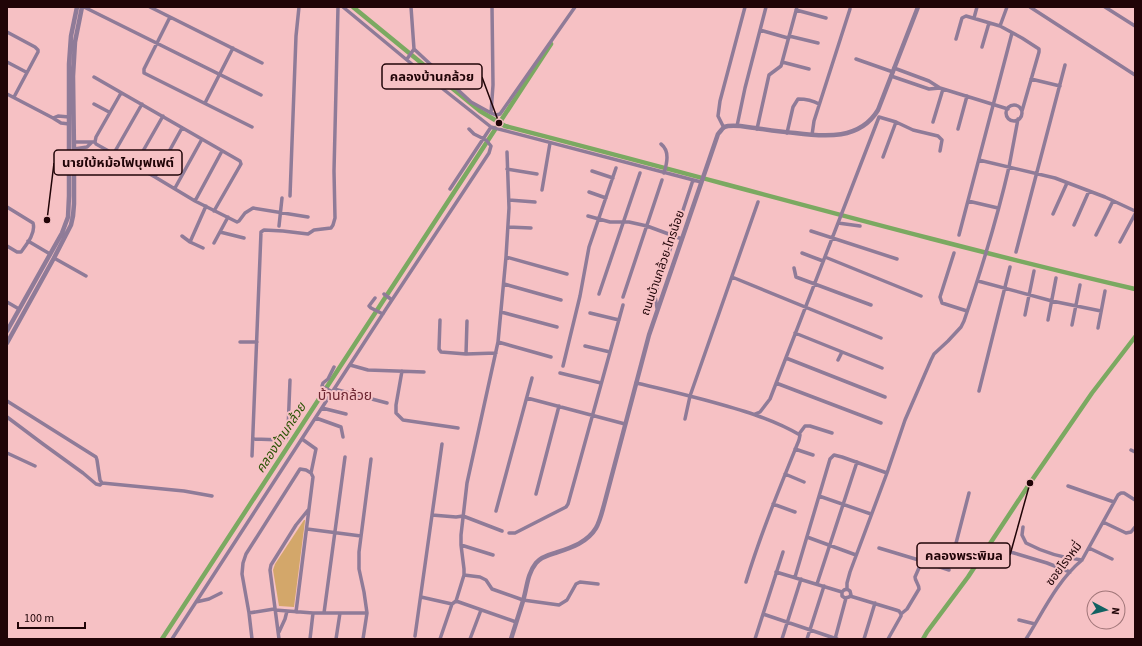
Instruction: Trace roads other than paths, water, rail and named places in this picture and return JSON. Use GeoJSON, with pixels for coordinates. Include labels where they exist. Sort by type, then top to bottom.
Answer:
{"type":"FeatureCollection","features":[{"type":"Feature","properties":{"kind":"street"},"geometry":{"type":"LineString","coordinates":[[7,343],[52,256],[68,217],[69,57],[71,36],[77,7]]}},
{"type":"Feature","properties":{"kind":"street"},"geometry":{"type":"LineString","coordinates":[[8,327],[71,225],[74,204],[73,76],[75,42],[83,7],[92,9],[156,43],[261,95]]}},
{"type":"Feature","properties":{"kind":"street"},"geometry":{"type":"LineString","coordinates":[[150,7],[262,63]]}},
{"type":"Feature","properties":{"kind":"street"},"geometry":{"type":"LineString","coordinates":[[290,196],[296,36],[299,7]]}},
{"type":"Feature","properties":{"kind":"street"},"geometry":{"type":"LineString","coordinates":[[252,456],[261,232],[264,230],[308,234],[314,230],[331,228],[335,218],[334,171],[338,7]]}},
{"type":"Feature","properties":{"kind":"street"},"geometry":{"type":"LineString","coordinates":[[343,7],[407,58],[419,70],[492,127],[692,180],[701,181]]}},
{"type":"Feature","properties":{"kind":"street"},"geometry":{"type":"LineString","coordinates":[[407,58],[413,51],[411,7]]}},
{"type":"Feature","properties":{"kind":"street"},"geometry":{"type":"LineString","coordinates":[[491,113],[493,85],[492,7]]}},
{"type":"Feature","properties":{"kind":"street"},"geometry":{"type":"LineString","coordinates":[[413,51],[471,102],[491,113],[496,115],[500,114],[575,7]]}},
{"type":"Feature","properties":{"kind":"street"},"geometry":{"type":"LineString","coordinates":[[745,7],[720,101],[718,116],[724,128],[737,126],[832,136],[851,132],[878,115]]}},
{"type":"Feature","properties":{"kind":"street"},"geometry":{"type":"LineString","coordinates":[[737,126],[745,88],[766,7]]}},
{"type":"Feature","properties":{"kind":"street"},"geometry":{"type":"LineString","coordinates":[[755,414],[764,408],[770,399],[845,207],[918,7]]}},
{"type":"Feature","properties":{"kind":"street"},"geometry":{"type":"LineString","coordinates":[[974,18],[976,7]]}},
{"type":"Feature","properties":{"kind":"street"},"geometry":{"type":"LineString","coordinates":[[1000,26],[1007,7]]}},
{"type":"Feature","properties":{"kind":"street"},"geometry":{"type":"LineString","coordinates":[[1030,7],[1135,75]]}},
{"type":"Feature","properties":{"kind":"street"},"geometry":{"type":"LineString","coordinates":[[1105,7],[1109,11],[1135,26]]}},
{"type":"Feature","properties":{"kind":"street"},"geometry":{"type":"LineString","coordinates":[[757,129],[769,74],[781,66],[796,8],[826,18]]}},
{"type":"Feature","properties":{"kind":"street"},"geometry":{"type":"LineString","coordinates":[[812,135],[814,121],[850,9]]}},
{"type":"Feature","properties":{"kind":"street"},"geometry":{"type":"LineString","coordinates":[[763,614],[836,639],[850,592],[847,589],[847,583],[850,572],[905,420],[934,354],[961,327],[968,311],[978,281],[998,208],[1009,167],[1018,119],[1022,115],[1039,49],[1000,26],[966,16],[963,17],[956,39]]}},
{"type":"Feature","properties":{"kind":"street"},"geometry":{"type":"LineString","coordinates":[[170,17],[156,43],[144,69],[144,73],[252,127]]}},
{"type":"Feature","properties":{"kind":"street"},"geometry":{"type":"LineString","coordinates":[[982,47],[989,23]]}},
{"type":"Feature","properties":{"kind":"street"},"geometry":{"type":"LineString","coordinates":[[760,30],[818,43]]}},
{"type":"Feature","properties":{"kind":"street"},"geometry":{"type":"LineString","coordinates":[[7,32],[37,49],[38,52],[26,72],[14,98]]}},
{"type":"Feature","properties":{"kind":"street"},"geometry":{"type":"LineString","coordinates":[[959,235],[1012,32]]}},
{"type":"Feature","properties":{"kind":"street"},"geometry":{"type":"LineString","coordinates":[[205,103],[233,48]]}},
{"type":"Feature","properties":{"kind":"street"},"geometry":{"type":"LineString","coordinates":[[856,58],[893,72],[929,89],[941,88]]}},
{"type":"Feature","properties":{"kind":"street"},"geometry":{"type":"LineString","coordinates":[[7,62],[26,72]]}},
{"type":"Feature","properties":{"kind":"street"},"geometry":{"type":"LineString","coordinates":[[782,62],[809,69]]}},
{"type":"Feature","properties":{"kind":"street"},"geometry":{"type":"LineString","coordinates":[[1016,252],[1065,65]]}},
{"type":"Feature","properties":{"kind":"street"},"geometry":{"type":"LineString","coordinates":[[387,74],[406,76],[419,70]]}},
{"type":"Feature","properties":{"kind":"street"},"geometry":{"type":"LineString","coordinates":[[893,72],[930,81],[941,88],[1008,109]]}},
{"type":"Feature","properties":{"kind":"street"},"geometry":{"type":"LineString","coordinates":[[94,77],[240,161],[241,164],[214,211]]}},
{"type":"Feature","properties":{"kind":"street"},"geometry":{"type":"LineString","coordinates":[[1031,78],[1060,86]]}},
{"type":"Feature","properties":{"kind":"street"},"geometry":{"type":"LineString","coordinates":[[933,122],[941,88]]}},
{"type":"Feature","properties":{"kind":"street"},"geometry":{"type":"LineString","coordinates":[[74,149],[87,147],[93,142],[121,93]]}},
{"type":"Feature","properties":{"kind":"street"},"geometry":{"type":"LineString","coordinates":[[7,94],[61,123],[69,124]]}},
{"type":"Feature","properties":{"kind":"street"},"geometry":{"type":"LineString","coordinates":[[958,129],[968,96]]}},
{"type":"Feature","properties":{"kind":"street"},"geometry":{"type":"LineString","coordinates":[[787,132],[793,107],[798,99],[813,100],[820,104]]}},
{"type":"Feature","properties":{"kind":"street"},"geometry":{"type":"LineString","coordinates":[[94,104],[109,112]]}},
{"type":"Feature","properties":{"kind":"street"},"geometry":{"type":"LineString","coordinates":[[114,153],[142,104]]}},
{"type":"Feature","properties":{"kind":"street"},"geometry":{"type":"LineString","coordinates":[[1018,119],[1009,119],[1007,115],[1008,109],[1016,105],[1020,107],[1022,111]]}},
{"type":"Feature","properties":{"kind":"street"},"geometry":{"type":"LineString","coordinates":[[878,115],[913,130],[938,136],[942,140],[940,151]]}},
{"type":"Feature","properties":{"kind":"street"},"geometry":{"type":"LineString","coordinates":[[53,118],[58,116],[69,117]]}},
{"type":"Feature","properties":{"kind":"street"},"geometry":{"type":"LineString","coordinates":[[135,165],[163,116]]}},
{"type":"Feature","properties":{"kind":"street"},"geometry":{"type":"LineString","coordinates":[[883,157],[896,122]]}},
{"type":"Feature","properties":{"kind":"street"},"geometry":{"type":"LineString","coordinates":[[450,189],[492,127]]}},
{"type":"Feature","properties":{"kind":"street"},"geometry":{"type":"LineString","coordinates":[[155,177],[182,128]]}},
{"type":"Feature","properties":{"kind":"street","name":"ถนนบ้านกล้วย-ไทรน้อย"},"geometry":{"type":"LineString","coordinates":[[511,639],[524,600],[530,573],[539,560],[581,542],[596,528],[604,505],[649,335],[718,134],[724,128]]}},
{"type":"Feature","properties":{"kind":"street"},"geometry":{"type":"LineString","coordinates":[[172,639],[316,418],[332,390],[490,153],[491,146],[485,139],[474,134],[469,129]]}},
{"type":"Feature","properties":{"kind":"street"},"geometry":{"type":"LineString","coordinates":[[175,188],[202,139]]}},
{"type":"Feature","properties":{"kind":"street"},"geometry":{"type":"LineString","coordinates":[[74,142],[93,142],[175,188],[195,201],[238,222],[245,213],[253,208],[308,216]]}},
{"type":"Feature","properties":{"kind":"street"},"geometry":{"type":"LineString","coordinates":[[542,190],[550,143]]}},
{"type":"Feature","properties":{"kind":"street"},"geometry":{"type":"LineString","coordinates":[[661,144],[666,151],[667,163],[664,172]]}},
{"type":"Feature","properties":{"kind":"street"},"geometry":{"type":"LineString","coordinates":[[195,201],[222,151]]}},
{"type":"Feature","properties":{"kind":"street"},"geometry":{"type":"LineString","coordinates":[[440,639],[464,575],[461,545],[467,483],[498,342],[508,227],[509,200],[507,152]]}},
{"type":"Feature","properties":{"kind":"street"},"geometry":{"type":"LineString","coordinates":[[979,160],[1055,178],[1113,201],[1135,213],[1120,242]]}},
{"type":"Feature","properties":{"kind":"street"},"geometry":{"type":"LineString","coordinates":[[563,366],[580,296],[589,247],[616,168]]}},
{"type":"Feature","properties":{"kind":"street"},"geometry":{"type":"LineString","coordinates":[[508,169],[537,174]]}},
{"type":"Feature","properties":{"kind":"street"},"geometry":{"type":"LineString","coordinates":[[592,171],[613,178]]}},
{"type":"Feature","properties":{"kind":"street"},"geometry":{"type":"LineString","coordinates":[[599,294],[640,173]]}},
{"type":"Feature","properties":{"kind":"street"},"geometry":{"type":"LineString","coordinates":[[623,297],[662,180]]}},
{"type":"Feature","properties":{"kind":"street"},"geometry":{"type":"LineString","coordinates":[[658,309],[655,296],[692,180]]}},
{"type":"Feature","properties":{"kind":"street"},"geometry":{"type":"LineString","coordinates":[[1053,214],[1067,183]]}},
{"type":"Feature","properties":{"kind":"street"},"geometry":{"type":"LineString","coordinates":[[1074,225],[1089,191]]}},
{"type":"Feature","properties":{"kind":"street"},"geometry":{"type":"LineString","coordinates":[[589,192],[606,198]]}},
{"type":"Feature","properties":{"kind":"street"},"geometry":{"type":"LineString","coordinates":[[279,226],[282,198]]}},
{"type":"Feature","properties":{"kind":"street"},"geometry":{"type":"LineString","coordinates":[[509,200],[536,202]]}},
{"type":"Feature","properties":{"kind":"street"},"geometry":{"type":"LineString","coordinates":[[968,201],[998,208]]}},
{"type":"Feature","properties":{"kind":"street"},"geometry":{"type":"LineString","coordinates":[[1096,235],[1113,201]]}},
{"type":"Feature","properties":{"kind":"street"},"geometry":{"type":"LineString","coordinates":[[685,419],[690,396],[758,202]]}},
{"type":"Feature","properties":{"kind":"street"},"geometry":{"type":"LineString","coordinates":[[190,242],[206,206]]}},
{"type":"Feature","properties":{"kind":"street"},"geometry":{"type":"LineString","coordinates":[[7,207],[33,223],[34,230],[20,252],[17,252],[7,246]]}},
{"type":"Feature","properties":{"kind":"street"},"geometry":{"type":"LineString","coordinates":[[588,216],[610,222],[628,222],[647,226],[682,238]]}},
{"type":"Feature","properties":{"kind":"street"},"geometry":{"type":"LineString","coordinates":[[214,243],[228,218]]}},
{"type":"Feature","properties":{"kind":"street"},"geometry":{"type":"LineString","coordinates":[[838,224],[860,226]]}},
{"type":"Feature","properties":{"kind":"street"},"geometry":{"type":"LineString","coordinates":[[508,227],[531,228]]}},
{"type":"Feature","properties":{"kind":"street"},"geometry":{"type":"LineString","coordinates":[[811,231],[897,259]]}},
{"type":"Feature","properties":{"kind":"street"},"geometry":{"type":"LineString","coordinates":[[220,232],[244,238]]}},
{"type":"Feature","properties":{"kind":"street"},"geometry":{"type":"LineString","coordinates":[[182,236],[190,242],[203,248]]}},
{"type":"Feature","properties":{"kind":"street"},"geometry":{"type":"LineString","coordinates":[[28,241],[86,276]]}},
{"type":"Feature","properties":{"kind":"street"},"geometry":{"type":"LineString","coordinates":[[802,253],[824,259],[921,296]]}},
{"type":"Feature","properties":{"kind":"street"},"geometry":{"type":"LineString","coordinates":[[954,253],[940,297],[942,303],[968,311]]}},
{"type":"Feature","properties":{"kind":"street"},"geometry":{"type":"LineString","coordinates":[[506,257],[567,274]]}},
{"type":"Feature","properties":{"kind":"street"},"geometry":{"type":"LineString","coordinates":[[979,391],[1010,267]]}},
{"type":"Feature","properties":{"kind":"street"},"geometry":{"type":"LineString","coordinates":[[794,268],[796,277],[871,305]]}},
{"type":"Feature","properties":{"kind":"street"},"geometry":{"type":"LineString","coordinates":[[1025,315],[1034,272]]}},
{"type":"Feature","properties":{"kind":"street"},"geometry":{"type":"LineString","coordinates":[[732,277],[881,338]]}},
{"type":"Feature","properties":{"kind":"street"},"geometry":{"type":"LineString","coordinates":[[1048,320],[1056,278]]}},
{"type":"Feature","properties":{"kind":"street"},"geometry":{"type":"LineString","coordinates":[[978,281],[1101,311]]}},
{"type":"Feature","properties":{"kind":"street"},"geometry":{"type":"LineString","coordinates":[[504,284],[561,300]]}},
{"type":"Feature","properties":{"kind":"street"},"geometry":{"type":"LineString","coordinates":[[1072,325],[1080,285]]}},
{"type":"Feature","properties":{"kind":"street"},"geometry":{"type":"LineString","coordinates":[[1098,328],[1105,291]]}},
{"type":"Feature","properties":{"kind":"street"},"geometry":{"type":"LineString","coordinates":[[385,294],[392,299]]}},
{"type":"Feature","properties":{"kind":"street"},"geometry":{"type":"LineString","coordinates":[[375,298],[370,304],[371,308],[382,314]]}},
{"type":"Feature","properties":{"kind":"street"},"geometry":{"type":"LineString","coordinates":[[7,302],[19,309]]}},
{"type":"Feature","properties":{"kind":"street"},"geometry":{"type":"LineString","coordinates":[[509,532],[514,534],[567,506],[623,305]]}},
{"type":"Feature","properties":{"kind":"street"},"geometry":{"type":"LineString","coordinates":[[501,312],[557,327]]}},
{"type":"Feature","properties":{"kind":"street"},"geometry":{"type":"LineString","coordinates":[[590,313],[619,320]]}},
{"type":"Feature","properties":{"kind":"street"},"geometry":{"type":"LineString","coordinates":[[440,320],[439,349],[441,352],[466,354],[496,353]]}},
{"type":"Feature","properties":{"kind":"street"},"geometry":{"type":"LineString","coordinates":[[466,354],[467,321]]}},
{"type":"Feature","properties":{"kind":"street"},"geometry":{"type":"LineString","coordinates":[[795,333],[882,368]]}},
{"type":"Feature","properties":{"kind":"street"},"geometry":{"type":"LineString","coordinates":[[240,342],[257,342]]}},
{"type":"Feature","properties":{"kind":"street"},"geometry":{"type":"LineString","coordinates":[[498,342],[551,357]]}},
{"type":"Feature","properties":{"kind":"street"},"geometry":{"type":"LineString","coordinates":[[584,346],[610,352]]}},
{"type":"Feature","properties":{"kind":"street"},"geometry":{"type":"LineString","coordinates":[[838,360],[842,352]]}},
{"type":"Feature","properties":{"kind":"street"},"geometry":{"type":"LineString","coordinates":[[786,358],[885,397]]}},
{"type":"Feature","properties":{"kind":"street"},"geometry":{"type":"LineString","coordinates":[[350,365],[368,370],[424,372]]}},
{"type":"Feature","properties":{"kind":"street"},"geometry":{"type":"LineString","coordinates":[[334,367],[328,379],[323,383],[323,387],[387,403]]}},
{"type":"Feature","properties":{"kind":"street"},"geometry":{"type":"LineString","coordinates":[[402,371],[396,406],[396,413],[398,416],[403,420],[458,428]]}},
{"type":"Feature","properties":{"kind":"street"},"geometry":{"type":"LineString","coordinates":[[560,373],[601,383]]}},
{"type":"Feature","properties":{"kind":"street"},"geometry":{"type":"LineString","coordinates":[[496,510],[532,378]]}},
{"type":"Feature","properties":{"kind":"street"},"geometry":{"type":"LineString","coordinates":[[253,439],[283,440],[288,436],[290,380]]}},
{"type":"Feature","properties":{"kind":"street"},"geometry":{"type":"LineString","coordinates":[[636,383],[755,414],[786,426],[799,434]]}},
{"type":"Feature","properties":{"kind":"street"},"geometry":{"type":"LineString","coordinates":[[776,383],[880,423]]}},
{"type":"Feature","properties":{"kind":"street"},"geometry":{"type":"LineString","coordinates":[[527,398],[625,424]]}},
{"type":"Feature","properties":{"kind":"street"},"geometry":{"type":"LineString","coordinates":[[7,401],[94,455],[97,460],[100,480],[102,483]]}},
{"type":"Feature","properties":{"kind":"street"},"geometry":{"type":"LineString","coordinates":[[536,494],[559,406]]}},
{"type":"Feature","properties":{"kind":"street"},"geometry":{"type":"LineString","coordinates":[[322,408],[346,414]]}},
{"type":"Feature","properties":{"kind":"street"},"geometry":{"type":"LineString","coordinates":[[7,417],[84,473],[96,484],[100,485],[102,483],[184,491],[212,496]]}},
{"type":"Feature","properties":{"kind":"street"},"geometry":{"type":"LineString","coordinates":[[316,418],[341,427],[343,437]]}},
{"type":"Feature","properties":{"kind":"street"},"geometry":{"type":"LineString","coordinates":[[746,582],[773,504],[799,440],[799,434],[805,426],[810,426],[832,433]]}},
{"type":"Feature","properties":{"kind":"street"},"geometry":{"type":"LineString","coordinates":[[296,612],[313,477],[311,473],[316,449],[302,439]]}},
{"type":"Feature","properties":{"kind":"street"},"geometry":{"type":"LineString","coordinates":[[415,636],[442,444]]}},
{"type":"Feature","properties":{"kind":"street"},"geometry":{"type":"LineString","coordinates":[[795,449],[812,455]]}},
{"type":"Feature","properties":{"kind":"street"},"geometry":{"type":"LineString","coordinates":[[7,453],[35,466]]}},
{"type":"Feature","properties":{"kind":"street"},"geometry":{"type":"LineString","coordinates":[[795,577],[830,459],[834,455],[887,473]]}},
{"type":"Feature","properties":{"kind":"street"},"geometry":{"type":"LineString","coordinates":[[324,613],[344,457]]}},
{"type":"Feature","properties":{"kind":"street"},"geometry":{"type":"LineString","coordinates":[[363,639],[367,613],[359,569],[371,459]]}},
{"type":"Feature","properties":{"kind":"street"},"geometry":{"type":"LineString","coordinates":[[817,584],[857,462]]}},
{"type":"Feature","properties":{"kind":"street"},"geometry":{"type":"LineString","coordinates":[[252,639],[242,574],[246,554],[300,469],[311,473]]}},
{"type":"Feature","properties":{"kind":"street"},"geometry":{"type":"LineString","coordinates":[[785,474],[804,482]]}},
{"type":"Feature","properties":{"kind":"street"},"geometry":{"type":"LineString","coordinates":[[1068,486],[1114,502],[1121,493],[1124,493],[1135,500]]}},
{"type":"Feature","properties":{"kind":"street"},"geometry":{"type":"LineString","coordinates":[[944,568],[949,555],[954,551],[969,493]]}},
{"type":"Feature","properties":{"kind":"street"},"geometry":{"type":"LineString","coordinates":[[819,496],[871,514]]}},
{"type":"Feature","properties":{"kind":"street","name":"ซอยโรงหมี่"},"geometry":{"type":"LineString","coordinates":[[1026,639],[1057,588],[1082,560],[1114,502]]}},
{"type":"Feature","properties":{"kind":"street"},"geometry":{"type":"LineString","coordinates":[[773,504],[795,512]]}},
{"type":"Feature","properties":{"kind":"street"},"geometry":{"type":"LineString","coordinates":[[279,639],[270,570],[271,565],[296,525],[309,509]]}},
{"type":"Feature","properties":{"kind":"street"},"geometry":{"type":"LineString","coordinates":[[432,514],[456,517],[463,516],[502,531]]}},
{"type":"Feature","properties":{"kind":"street"},"geometry":{"type":"LineString","coordinates":[[1103,522],[1126,533],[1131,532],[1135,527]]}},
{"type":"Feature","properties":{"kind":"street"},"geometry":{"type":"LineString","coordinates":[[1023,526],[1022,535],[1026,543],[1057,555],[1082,560]]}},
{"type":"Feature","properties":{"kind":"street"},"geometry":{"type":"LineString","coordinates":[[307,529],[362,536]]}},
{"type":"Feature","properties":{"kind":"street"},"geometry":{"type":"LineString","coordinates":[[807,537],[856,555]]}},
{"type":"Feature","properties":{"kind":"street"},"geometry":{"type":"LineString","coordinates":[[461,545],[493,555]]}},
{"type":"Feature","properties":{"kind":"street"},"geometry":{"type":"LineString","coordinates":[[879,548],[949,570]]}},
{"type":"Feature","properties":{"kind":"street"},"geometry":{"type":"LineString","coordinates":[[1089,548],[1112,559]]}},
{"type":"Feature","properties":{"kind":"street"},"geometry":{"type":"LineString","coordinates":[[755,639],[782,552]]}},
{"type":"Feature","properties":{"kind":"street"},"geometry":{"type":"LineString","coordinates":[[1003,556],[1010,552],[1047,563],[1070,572]]}},
{"type":"Feature","properties":{"kind":"street"},"geometry":{"type":"LineString","coordinates":[[888,639],[901,614],[907,609],[919,589],[915,577],[922,561]]}},
{"type":"Feature","properties":{"kind":"street"},"geometry":{"type":"LineString","coordinates":[[776,572],[842,592],[842,596],[899,611],[901,614]]}},
{"type":"Feature","properties":{"kind":"street"},"geometry":{"type":"LineString","coordinates":[[464,575],[480,577],[486,580],[491,589],[524,600],[559,605],[567,600],[576,584],[580,582],[598,584]]}},
{"type":"Feature","properties":{"kind":"street"},"geometry":{"type":"LineString","coordinates":[[782,639],[801,579]]}},
{"type":"Feature","properties":{"kind":"street"},"geometry":{"type":"LineString","coordinates":[[807,639],[824,586]]}},
{"type":"Feature","properties":{"kind":"street"},"geometry":{"type":"LineString","coordinates":[[842,592],[847,589]]}},
{"type":"Feature","properties":{"kind":"street"},"geometry":{"type":"LineString","coordinates":[[196,603],[221,593]]}},
{"type":"Feature","properties":{"kind":"street"},"geometry":{"type":"LineString","coordinates":[[421,597],[454,602],[516,622]]}},
{"type":"Feature","properties":{"kind":"street"},"geometry":{"type":"LineString","coordinates":[[864,639],[875,604]]}},
{"type":"Feature","properties":{"kind":"street"},"geometry":{"type":"LineString","coordinates":[[249,613],[275,610],[313,613],[367,613]]}},
{"type":"Feature","properties":{"kind":"street"},"geometry":{"type":"LineString","coordinates":[[470,639],[482,610]]}},
{"type":"Feature","properties":{"kind":"street"},"geometry":{"type":"LineString","coordinates":[[279,632],[287,611]]}},
{"type":"Feature","properties":{"kind":"street"},"geometry":{"type":"LineString","coordinates":[[310,639],[313,613]]}},
{"type":"Feature","properties":{"kind":"street"},"geometry":{"type":"LineString","coordinates":[[336,639],[340,613]]}},
{"type":"Feature","properties":{"kind":"street"},"geometry":{"type":"LineString","coordinates":[[1019,620],[1035,624]]}},
{"type":"Feature","properties":{"kind":"waterway"},"geometry":{"type":"LineString","coordinates":[[353,7],[480,111],[505,126],[898,230],[1135,289]]}},
{"type":"Feature","properties":{"kind":"waterway","name":"คลองบ้านกล้วย"},"geometry":{"type":"LineString","coordinates":[[162,639],[551,44]]}},
{"type":"Feature","properties":{"kind":"waterway"},"geometry":{"type":"LineString","coordinates":[[923,639],[968,577],[1092,393],[1135,337]]}},
{"type":"Feature","properties":{"kind":"place","name":"คลองบ้านกล้วย"},"geometry":{"type":"Point","coordinates":[499,123]}},
{"type":"Feature","properties":{"kind":"place","name":"นายใบ้หม้อไฟบุฟเฟต์"},"geometry":{"type":"Point","coordinates":[47,220]}},
{"type":"Feature","properties":{"kind":"place","name":"คลองพระพิมล"},"geometry":{"type":"Point","coordinates":[1030,483]}},
{"type":"Feature","properties":{"kind":"district","name":"บ้านกล้วย"},"geometry":{"type":"Point","coordinates":[345,396]}}]}
